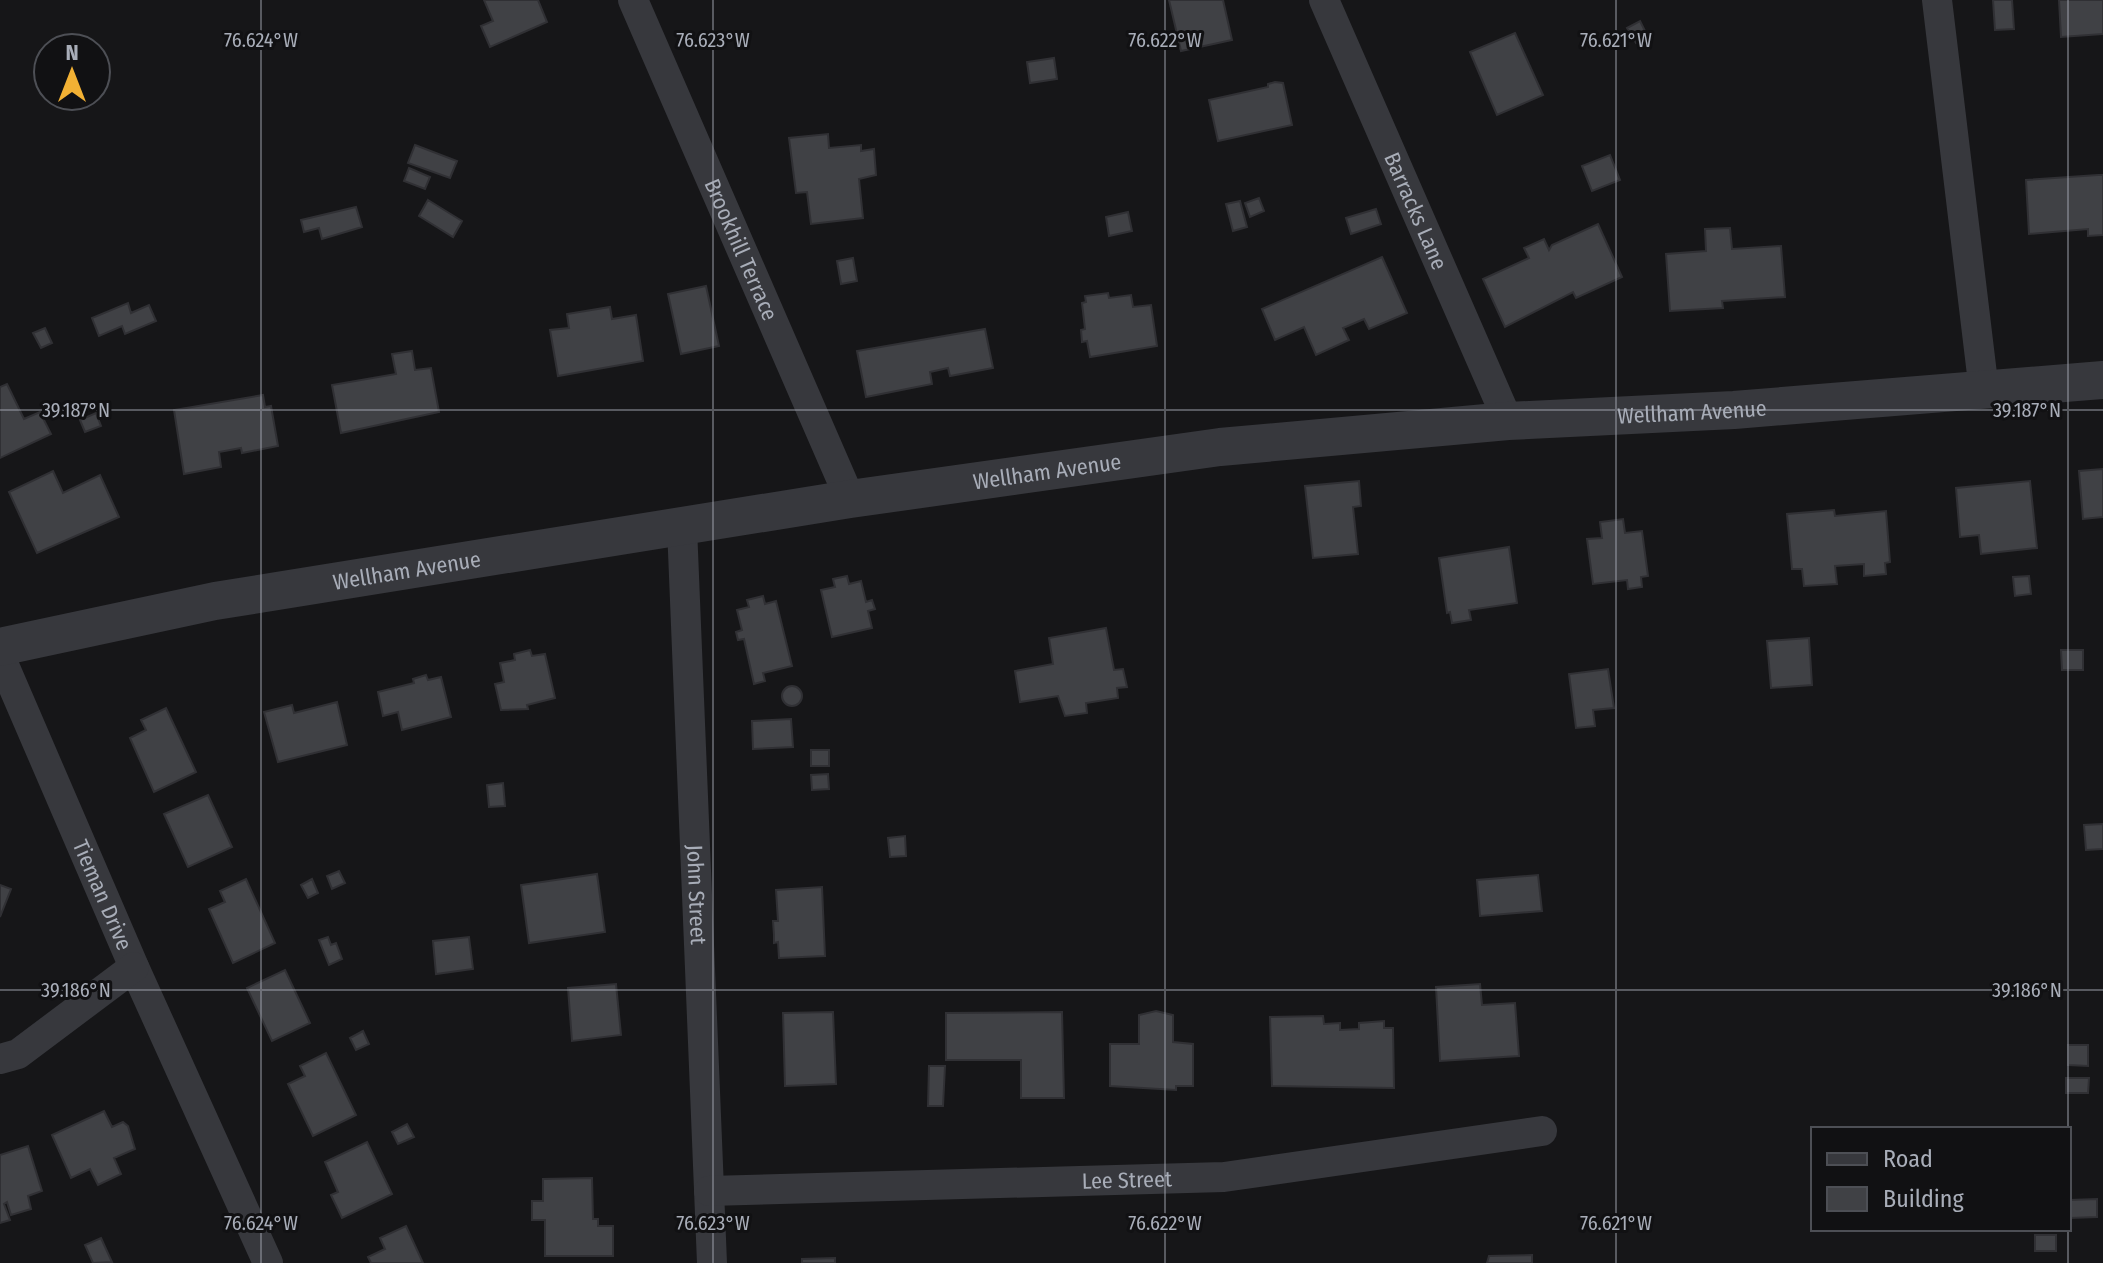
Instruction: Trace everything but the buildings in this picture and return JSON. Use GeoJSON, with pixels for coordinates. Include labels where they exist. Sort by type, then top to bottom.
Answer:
{"type":"FeatureCollection","features":[{"type":"Feature","properties":{"kind":"street","name":"Brookhill Terrace"},"geometry":{"type":"LineString","coordinates":[[633,0],[850,499]]}},
{"type":"Feature","properties":{"kind":"street","name":"Barracks Lane"},"geometry":{"type":"LineString","coordinates":[[1324,0],[1508,421]]}},
{"type":"Feature","properties":{"kind":"street"},"geometry":{"type":"LineString","coordinates":[[1911,0],[1938,9],[1984,391]]}},
{"type":"Feature","properties":{"kind":"street","name":"Wellham Avenue"},"geometry":{"type":"LineString","coordinates":[[0,647],[215,601],[850,499],[1220,447],[1508,421],[1734,410],[2103,380]]}},
{"type":"Feature","properties":{"kind":"street","name":"John Street"},"geometry":{"type":"LineString","coordinates":[[682,527],[712,1263]]}},
{"type":"Feature","properties":{"kind":"street","name":"Tieman Drive"},"geometry":{"type":"LineString","coordinates":[[0,656],[134,967],[268,1263]]}},
{"type":"Feature","properties":{"kind":"street"},"geometry":{"type":"LineString","coordinates":[[0,1059],[18,1054],[134,967]]}},
{"type":"Feature","properties":{"kind":"street","name":"Lee Street"},"geometry":{"type":"LineString","coordinates":[[709,1191],[1224,1177],[1542,1131]]}}]}
